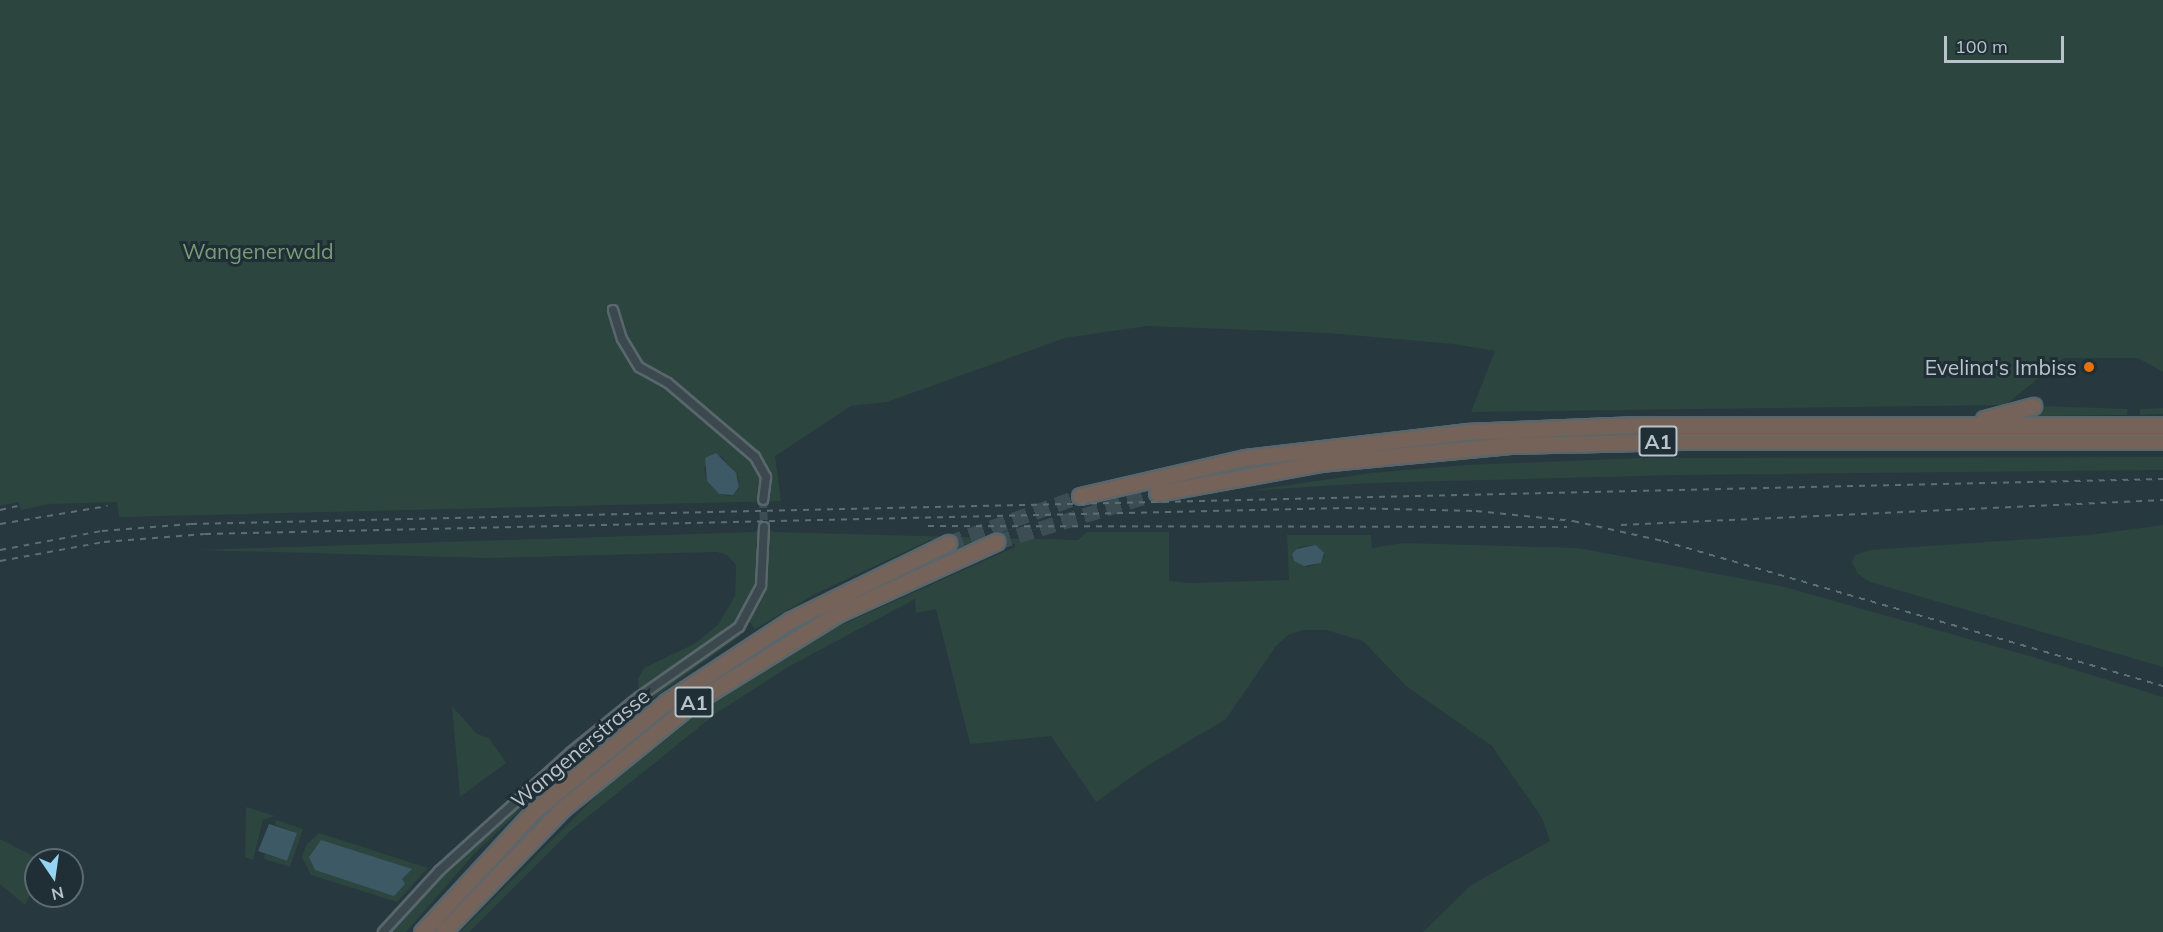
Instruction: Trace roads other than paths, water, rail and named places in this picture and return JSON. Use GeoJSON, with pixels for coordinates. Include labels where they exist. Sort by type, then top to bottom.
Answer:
{"type":"FeatureCollection","features":[{"type":"Feature","properties":{"kind":"highway","name":"A1"},"geometry":{"type":"LineString","coordinates":[[1949,426],[2033,406]]}},
{"type":"Feature","properties":{"kind":"highway","name":"A1"},"geometry":{"type":"LineString","coordinates":[[1080,496],[1234,460],[1424,435],[1628,425],[2163,425]]}},
{"type":"Feature","properties":{"kind":"highway","name":"A1"},"geometry":{"type":"LineString","coordinates":[[1157,493],[1341,460],[1521,445],[1681,441],[2163,441]]}},
{"type":"Feature","properties":{"kind":"highway","name":"A1"},"geometry":{"type":"LineString","coordinates":[[443,932],[554,816],[625,754],[693,703],[846,609],[996,542]]}},
{"type":"Feature","properties":{"kind":"highway","name":"A1"},"geometry":{"type":"LineString","coordinates":[[422,932],[534,811],[666,702],[791,620],[948,543]]}},
{"type":"Feature","properties":{"kind":"street"},"geometry":{"type":"LineString","coordinates":[[613,310],[622,339],[639,367],[668,383],[755,457],[766,477],[763,500]]}},
{"type":"Feature","properties":{"kind":"street","name":"Wangenerstrasse"},"geometry":{"type":"LineString","coordinates":[[383,932],[439,871],[571,752],[639,697],[739,627],[761,586],[764,527]]}},
{"type":"Feature","properties":{"kind":"water"},"geometry":{"type":"Polygon","coordinates":[[[716,453],[736,473],[739,487],[733,495],[719,494],[707,481],[705,458],[716,453]]]}},
{"type":"Feature","properties":{"kind":"water"},"geometry":{"type":"Polygon","coordinates":[[[1316,545],[1324,553],[1321,563],[1304,566],[1294,561],[1292,554],[1297,549],[1316,545]]]}},
{"type":"Feature","properties":{"kind":"water"},"geometry":{"type":"Polygon","coordinates":[[[269,824],[297,833],[287,861],[258,851],[269,824]]]}},
{"type":"Feature","properties":{"kind":"water"},"geometry":{"type":"Polygon","coordinates":[[[321,840],[412,869],[402,879],[405,884],[394,896],[315,870],[309,857],[321,840]]]}},
{"type":"Feature","properties":{"kind":"tunnel"},"geometry":{"type":"LineString","coordinates":[[996,542],[1157,493]]}},
{"type":"Feature","properties":{"kind":"tunnel"},"geometry":{"type":"LineString","coordinates":[[948,543],[1080,496]]}},
{"type":"Feature","properties":{"kind":"tunnel"},"geometry":{"type":"LineString","coordinates":[[763,500],[764,527]]}},
{"type":"Feature","properties":{"kind":"railway"},"geometry":{"type":"LineString","coordinates":[[0,550],[102,531],[191,524],[2163,479]]}},
{"type":"Feature","properties":{"kind":"railway"},"geometry":{"type":"LineString","coordinates":[[1621,525],[2163,500]]}},
{"type":"Feature","properties":{"kind":"railway"},"geometry":{"type":"LineString","coordinates":[[0,510],[18,506]]}},
{"type":"Feature","properties":{"kind":"railway"},"geometry":{"type":"LineString","coordinates":[[0,524],[108,506]]}},
{"type":"Feature","properties":{"kind":"railway"},"geometry":{"type":"LineString","coordinates":[[0,561],[104,542],[205,534],[1346,508],[1476,511],[1573,521],[1663,541],[2163,686]]}},
{"type":"Feature","properties":{"kind":"railway"},"geometry":{"type":"LineString","coordinates":[[928,526],[1567,527]]}},
{"type":"Feature","properties":{"kind":"place","name":"Evelina's Imbiss"},"geometry":{"type":"Point","coordinates":[2089,367]}},
{"type":"Feature","properties":{"kind":"park label","name":"Wangenerwald"},"geometry":{"type":"Point","coordinates":[258,251]}}]}
